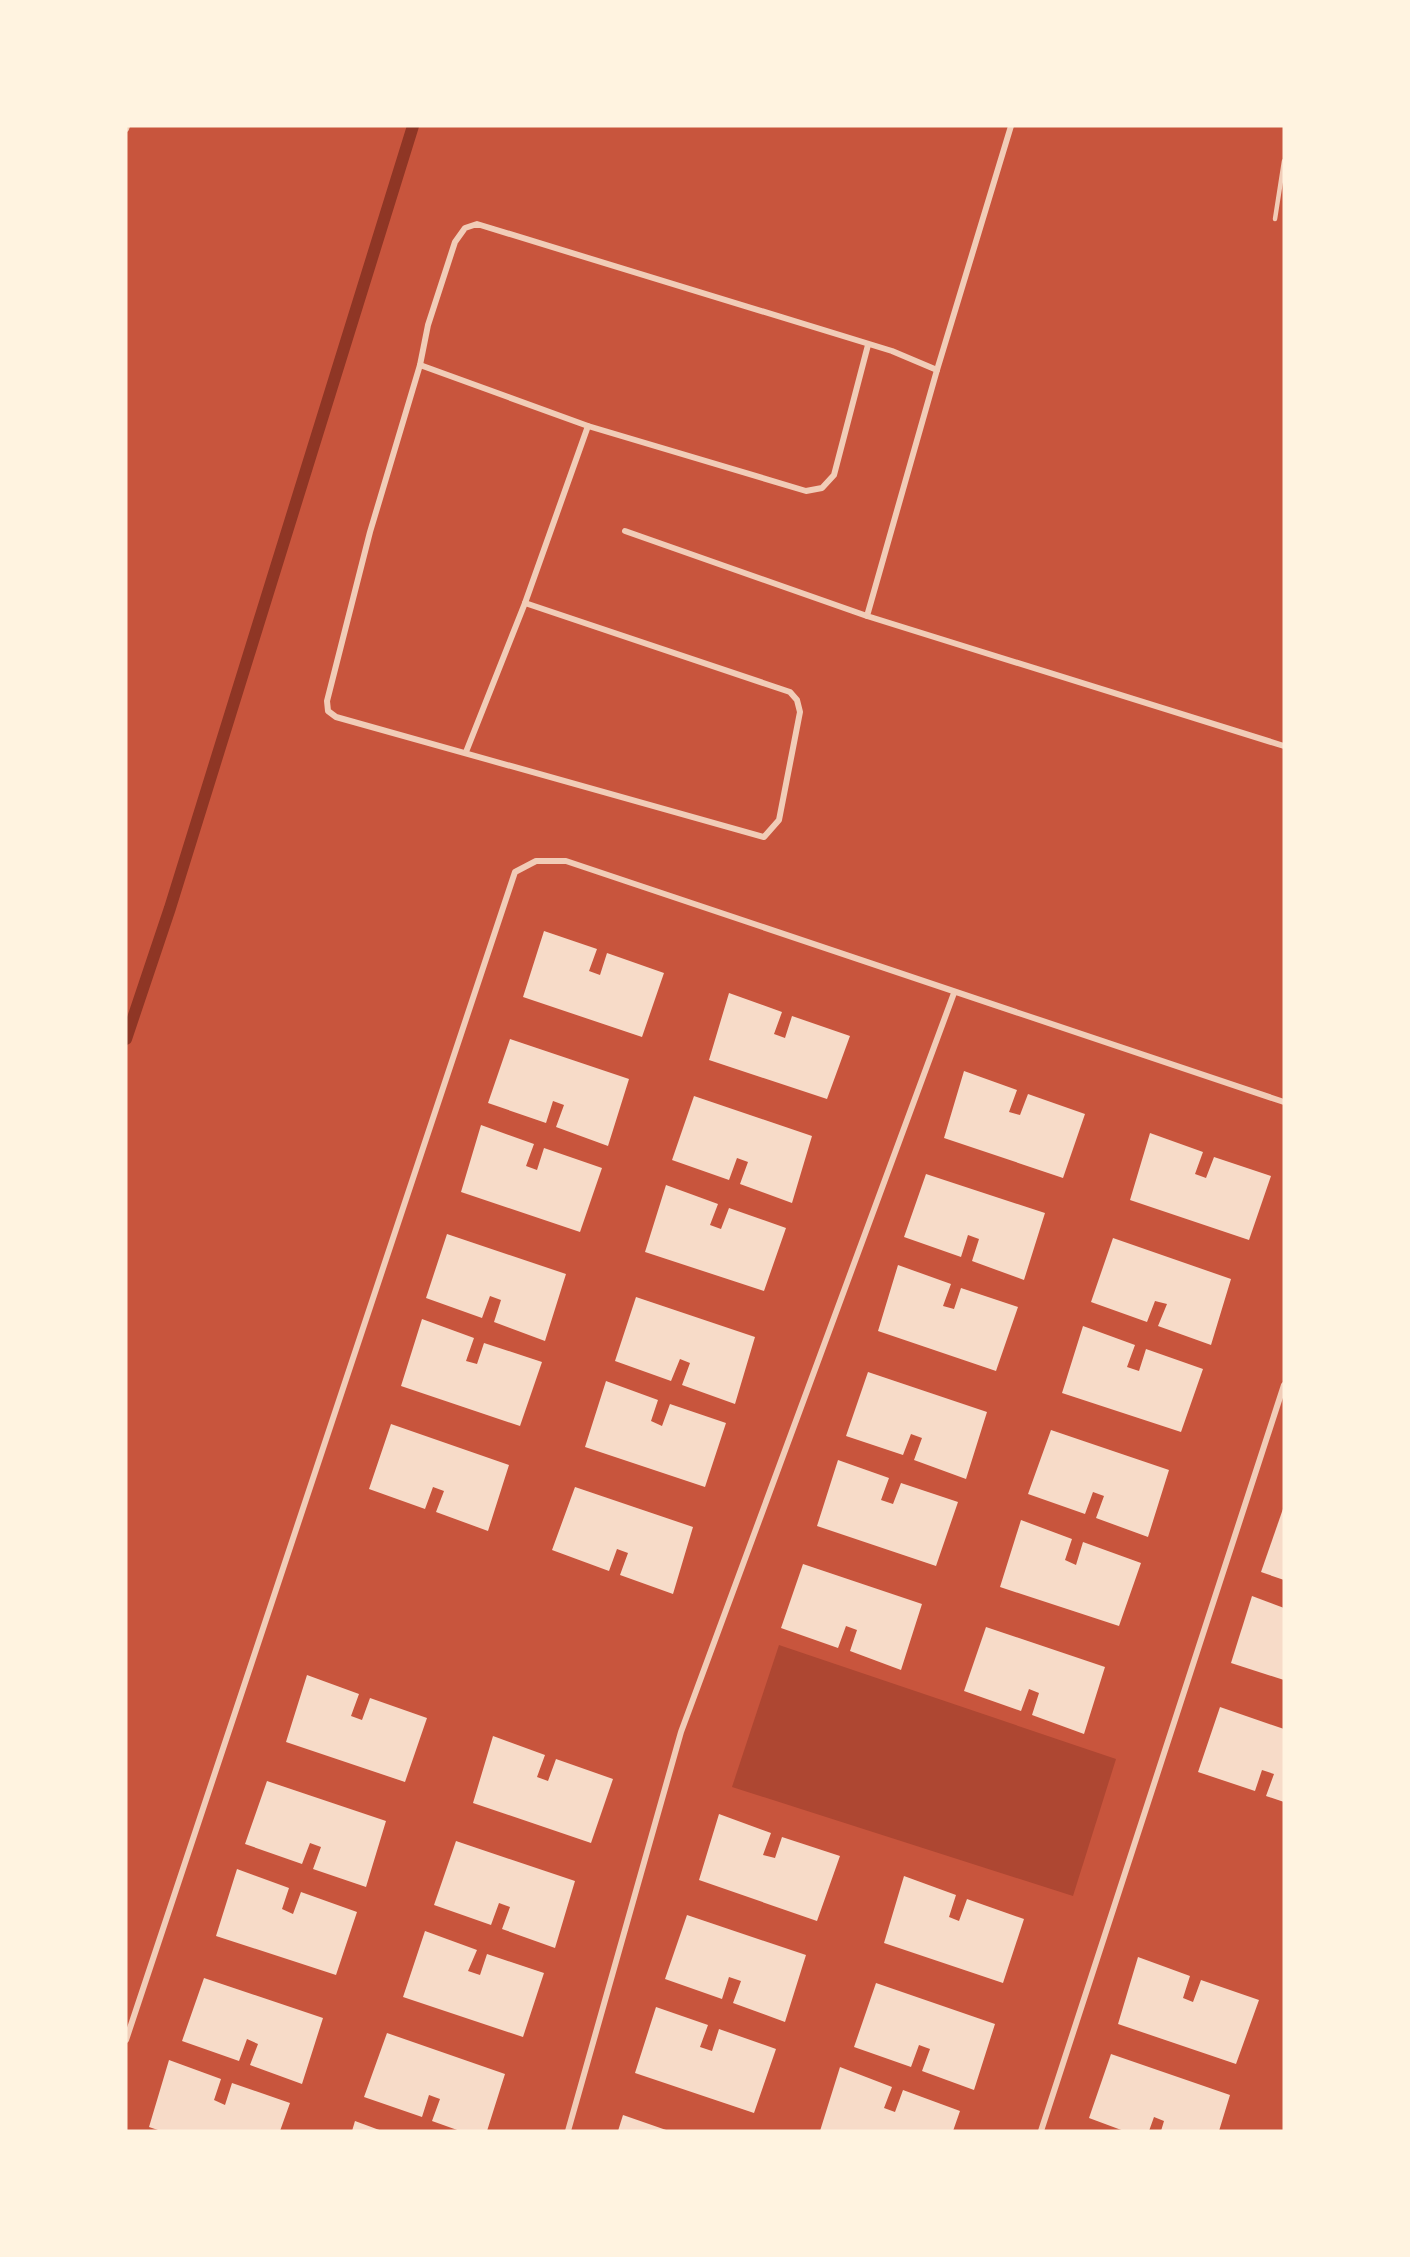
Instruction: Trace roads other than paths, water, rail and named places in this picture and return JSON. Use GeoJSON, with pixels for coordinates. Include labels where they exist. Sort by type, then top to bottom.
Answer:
{"type":"FeatureCollection","features":[{"type":"Feature","properties":{"kind":"street"},"geometry":{"type":"LineString","coordinates":[[867,616],[937,370],[1011,126]]}},
{"type":"Feature","properties":{"kind":"street"},"geometry":{"type":"LineString","coordinates":[[525,603],[790,692],[797,700],[800,712],[779,820],[764,837],[336,717],[328,711],[327,701],[370,532],[420,365],[428,325],[455,242],[465,228],[477,224],[892,351],[937,370]]}},
{"type":"Feature","properties":{"kind":"street"},"geometry":{"type":"LineString","coordinates":[[420,365],[588,426],[806,491],[822,488],[834,475],[868,345]]}},
{"type":"Feature","properties":{"kind":"street"},"geometry":{"type":"LineString","coordinates":[[466,752],[525,603],[588,426]]}},
{"type":"Feature","properties":{"kind":"street"},"geometry":{"type":"LineString","coordinates":[[625,531],[867,616],[1284,747]]}},
{"type":"Feature","properties":{"kind":"street"},"geometry":{"type":"LineString","coordinates":[[126,2040],[515,872],[536,861],[566,861],[1284,1102]]}},
{"type":"Feature","properties":{"kind":"street"},"geometry":{"type":"LineString","coordinates":[[568,2131],[681,1732],[954,993]]}},
{"type":"Feature","properties":{"kind":"street"},"geometry":{"type":"LineString","coordinates":[[1041,2131],[1284,1385]]}},
{"type":"Feature","properties":{"kind":"lane"},"geometry":{"type":"LineString","coordinates":[[1275,219],[1284,161]]}},
{"type":"Feature","properties":{"kind":"waterway"},"geometry":{"type":"LineString","coordinates":[[126,1039],[170,908],[413,126]]}}]}
